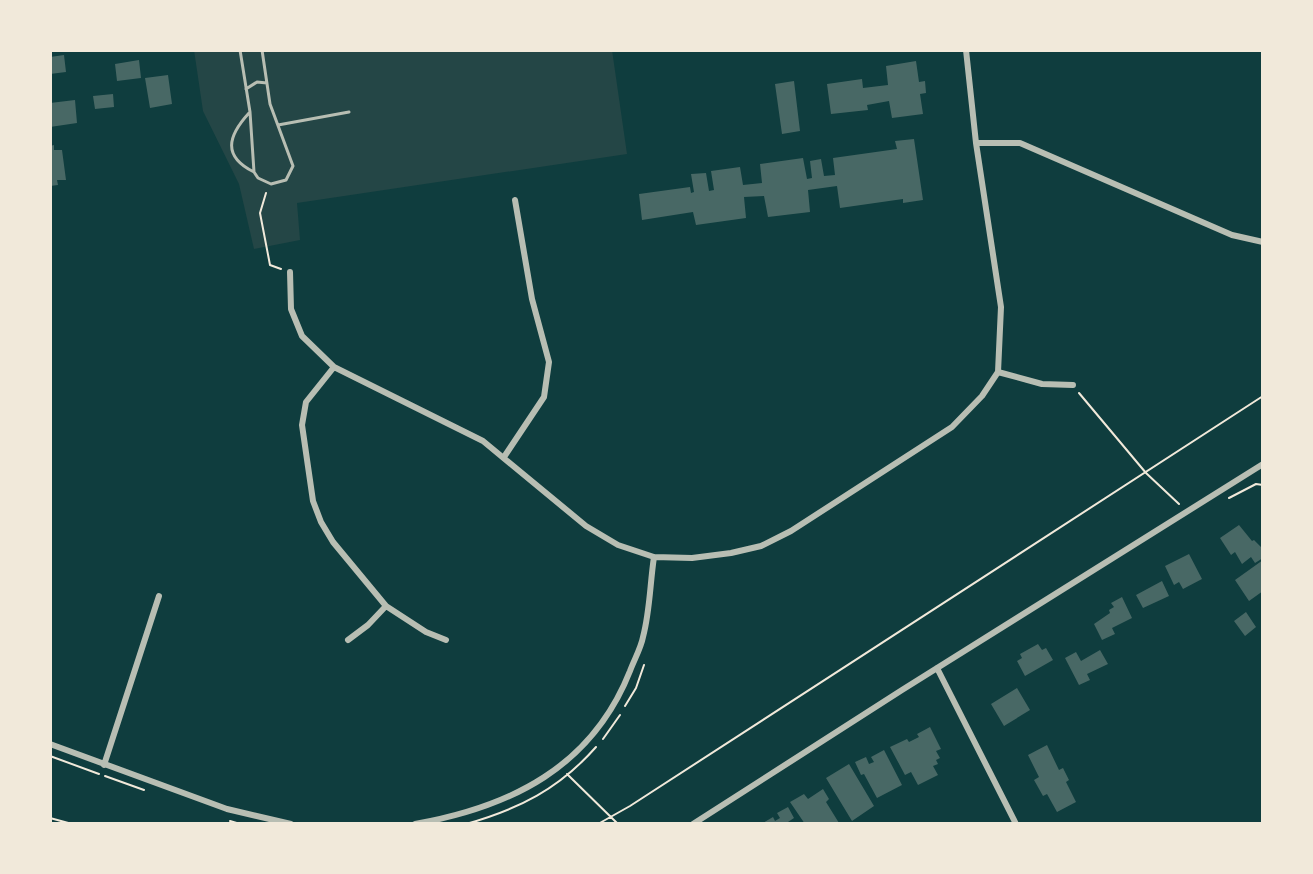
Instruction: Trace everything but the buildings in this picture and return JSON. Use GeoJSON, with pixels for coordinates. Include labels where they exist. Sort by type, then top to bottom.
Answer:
{"type":"FeatureCollection","features":[{"type":"Feature","properties":{"kind":"street"},"geometry":{"type":"LineString","coordinates":[[290,272],[291,309],[302,336],[334,367],[483,441],[586,526],[618,545],[654,557],[692,558],[761,546],[791,531],[952,427],[982,396],[998,372],[1001,307],[976,143],[966,50]]}},
{"type":"Feature","properties":{"kind":"street"},"geometry":{"type":"LineString","coordinates":[[976,143],[1020,143],[1232,235],[1263,242]]}},
{"type":"Feature","properties":{"kind":"street"},"geometry":{"type":"LineString","coordinates":[[504,457],[544,397],[549,362],[532,299],[515,200]]}},
{"type":"Feature","properties":{"kind":"street"},"geometry":{"type":"LineString","coordinates":[[334,367],[306,402],[302,425],[313,501],[321,522],[333,542],[386,606],[426,632],[446,640]]}},
{"type":"Feature","properties":{"kind":"street"},"geometry":{"type":"LineString","coordinates":[[998,372],[1042,384],[1073,385]]}},
{"type":"Feature","properties":{"kind":"street"},"geometry":{"type":"LineString","coordinates":[[693,824],[1263,464]]}},
{"type":"Feature","properties":{"kind":"street"},"geometry":{"type":"LineString","coordinates":[[415,824],[452,817],[500,802],[537,784],[572,757],[600,726],[622,692],[643,638],[654,557]]}},
{"type":"Feature","properties":{"kind":"street"},"geometry":{"type":"LineString","coordinates":[[104,765],[159,596]]}},
{"type":"Feature","properties":{"kind":"street"},"geometry":{"type":"LineString","coordinates":[[348,640],[386,606]]}},
{"type":"Feature","properties":{"kind":"street"},"geometry":{"type":"LineString","coordinates":[[937,668],[1016,824]]}},
{"type":"Feature","properties":{"kind":"street"},"geometry":{"type":"LineString","coordinates":[[50,744],[227,809],[291,824]]}},
{"type":"Feature","properties":{"kind":"lane"},"geometry":{"type":"LineString","coordinates":[[240,50],[250,112],[254,172]]}},
{"type":"Feature","properties":{"kind":"lane"},"geometry":{"type":"LineString","coordinates":[[250,112],[237,126],[231,145],[236,160],[268,184],[286,180],[293,166],[270,104],[262,50]]}},
{"type":"Feature","properties":{"kind":"lane"},"geometry":{"type":"LineString","coordinates":[[246,89],[257,82],[267,83]]}},
{"type":"Feature","properties":{"kind":"lane"},"geometry":{"type":"LineString","coordinates":[[278,125],[349,112]]}},
{"type":"Feature","properties":{"kind":"path"},"geometry":{"type":"LineString","coordinates":[[268,184],[260,213],[270,265],[290,272]]}},
{"type":"Feature","properties":{"kind":"path"},"geometry":{"type":"LineString","coordinates":[[1073,385],[1146,473],[1187,512]]}},
{"type":"Feature","properties":{"kind":"path"},"geometry":{"type":"LineString","coordinates":[[598,824],[1263,396]]}},
{"type":"Feature","properties":{"kind":"path"},"geometry":{"type":"LineString","coordinates":[[1226,500],[1256,484],[1263,485]]}},
{"type":"Feature","properties":{"kind":"path"},"geometry":{"type":"LineString","coordinates":[[567,774],[618,824]]}},
{"type":"Feature","properties":{"kind":"path"},"geometry":{"type":"LineString","coordinates":[[50,818],[72,824]]}},
{"type":"Feature","properties":{"kind":"shaded area"},"geometry":{"type":"Polygon","coordinates":[[[194,50],[612,50],[627,154],[297,203],[300,240],[254,249],[239,184],[203,111],[194,50]]]}}]}
